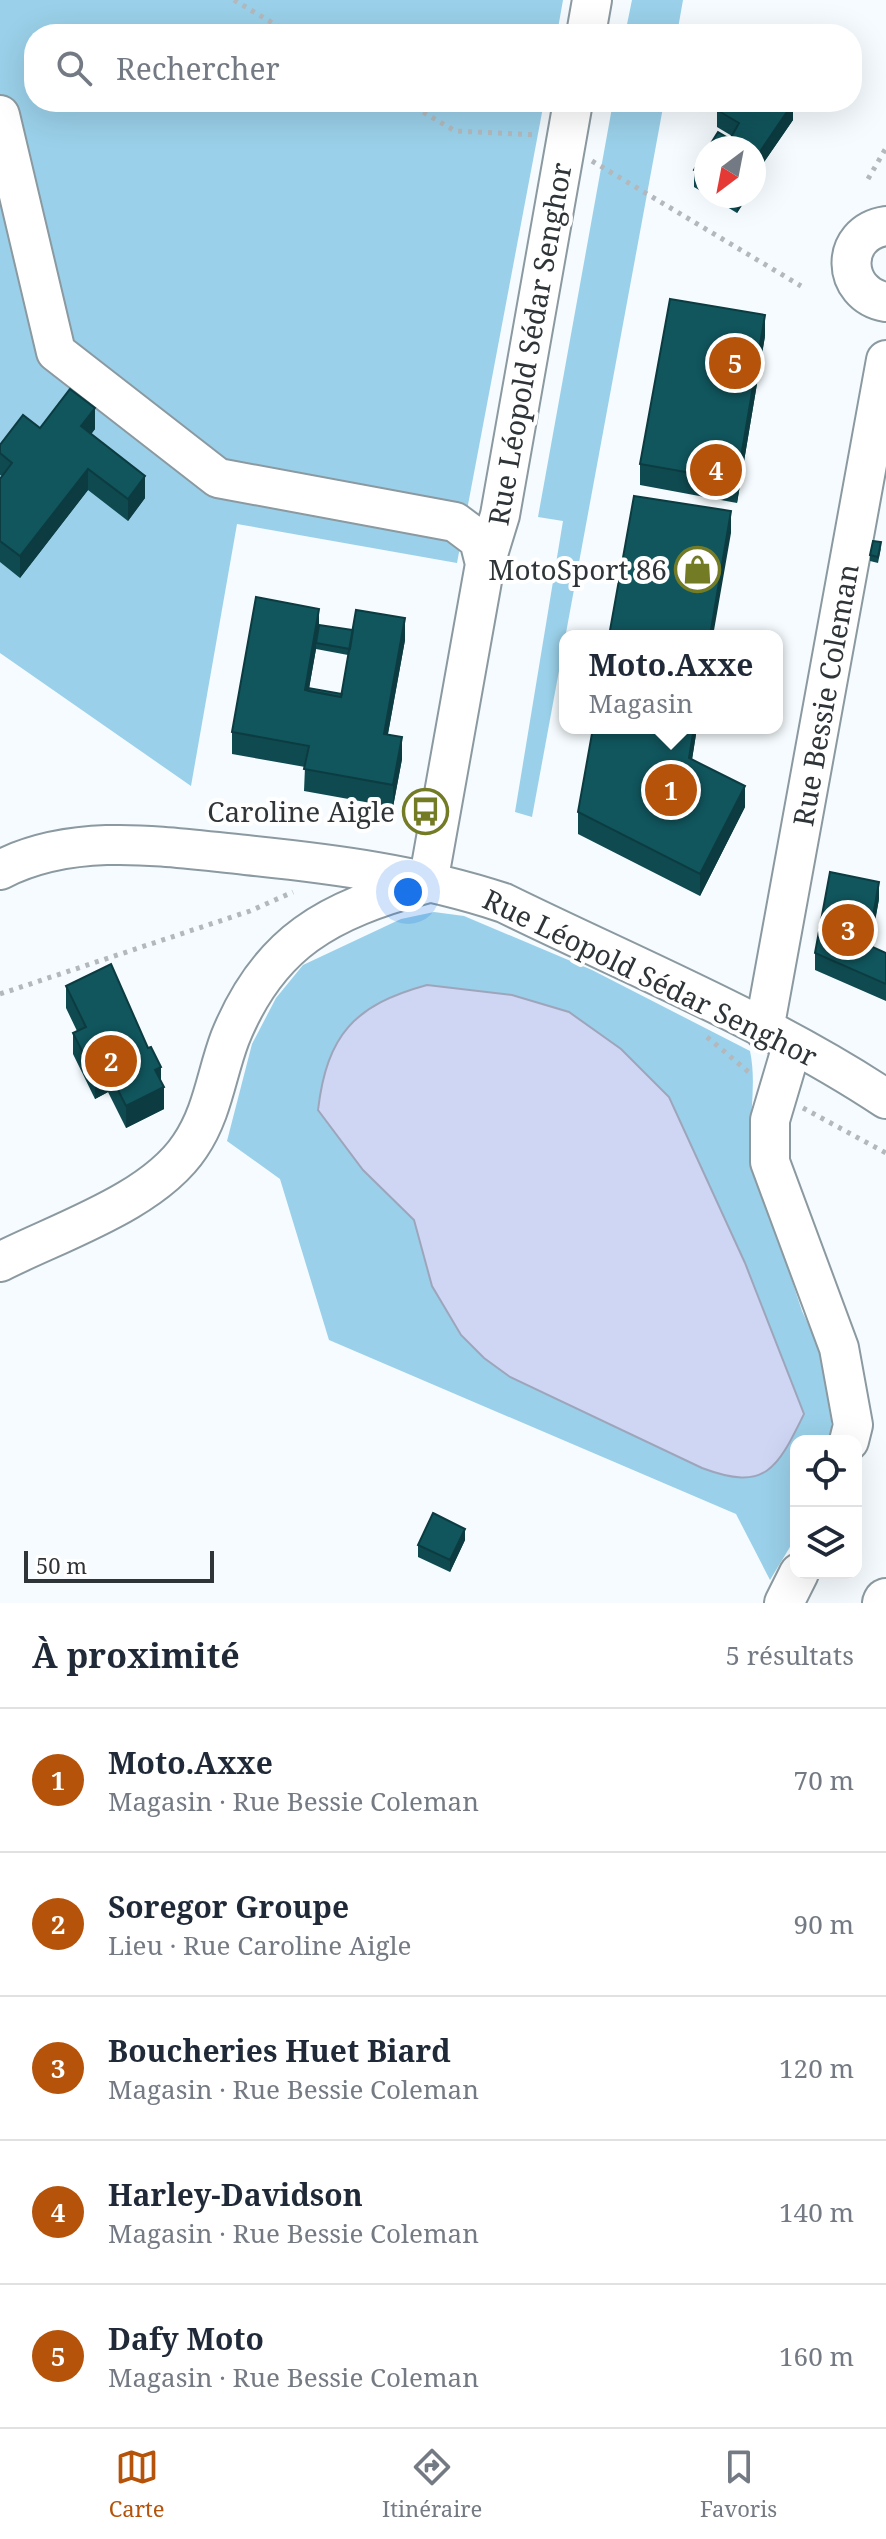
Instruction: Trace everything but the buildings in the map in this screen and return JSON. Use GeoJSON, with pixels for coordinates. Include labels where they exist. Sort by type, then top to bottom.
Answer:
{"type":"FeatureCollection","features":[{"type":"Feature","properties":{"kind":"street"},"geometry":{"type":"LineString","coordinates":[[588,24],[592,0]]}},
{"type":"Feature","properties":{"kind":"street","name":"Rue Léopold Sédar Senghor"},"geometry":{"type":"LineString","coordinates":[[571,112],[500,515],[485,564],[428,883],[458,888],[504,903],[850,1074],[886,1087]]}},
{"type":"Feature","properties":{"kind":"street"},"geometry":{"type":"LineString","coordinates":[[0,115],[56,352],[218,478],[455,522],[479,540],[485,564]]}},
{"type":"Feature","properties":{"kind":"street"},"geometry":{"type":"LineString","coordinates":[[886,226],[870,230],[861,237],[850,259],[855,282],[862,292],[886,302]]}},
{"type":"Feature","properties":{"kind":"street","name":"Rue Bessie Coleman"},"geometry":{"type":"LineString","coordinates":[[850,1435],[853,1425],[839,1348],[770,1162],[770,1120],[778,1038],[886,360]]}},
{"type":"Feature","properties":{"kind":"street"},"geometry":{"type":"LineString","coordinates":[[0,870],[73,847],[131,844],[334,864],[428,883]]}},
{"type":"Feature","properties":{"kind":"street"},"geometry":{"type":"LineString","coordinates":[[0,1262],[127,1199],[160,1179],[190,1147],[213,1102],[229,1041],[249,998],[278,958],[315,926],[365,900],[428,883]]}},
{"type":"Feature","properties":{"kind":"street","name":"Rue Léopold Sédar Senghor"},"geometry":{"type":"LineString","coordinates":[[850,1074],[886,1099]]}},
{"type":"Feature","properties":{"kind":"street"},"geometry":{"type":"LineString","coordinates":[[784,1603],[796,1579]]}},
{"type":"Feature","properties":{"kind":"path"},"geometry":{"type":"LineString","coordinates":[[234,0],[274,24]]}},
{"type":"Feature","properties":{"kind":"path"},"geometry":{"type":"LineString","coordinates":[[423,112],[455,131],[546,136],[801,286]]}},
{"type":"Feature","properties":{"kind":"path"},"geometry":{"type":"LineString","coordinates":[[868,179],[886,148]]}},
{"type":"Feature","properties":{"kind":"path"},"geometry":{"type":"LineString","coordinates":[[0,994],[250,911],[320,880],[334,864]]}},
{"type":"Feature","properties":{"kind":"path"},"geometry":{"type":"LineString","coordinates":[[791,1102],[886,1153]]}},
{"type":"Feature","properties":{"kind":"shaded area"},"geometry":{"type":"Polygon","coordinates":[[[0,0],[563,0],[559,24],[24,24],[24,112],[542,112],[457,563],[237,524],[191,786],[0,653],[0,0]]]}},
{"type":"Feature","properties":{"kind":"shaded area"},"geometry":{"type":"Polygon","coordinates":[[[632,0],[683,0],[679,24],[627,24],[632,0]]]}},
{"type":"Feature","properties":{"kind":"shaded area"},"geometry":{"type":"Polygon","coordinates":[[[611,112],[662,112],[567,630],[559,630],[559,671],[532,817],[515,812],[563,521],[538,517],[611,112]]]}},
{"type":"Feature","properties":{"kind":"shaded area"},"geometry":{"type":"Polygon","coordinates":[[[434,912],[464,916],[592,970],[750,1051],[753,1163],[802,1311],[826,1362],[832,1435],[790,1435],[790,1547],[770,1580],[736,1514],[329,1340],[280,1179],[227,1141],[252,1044],[276,998],[303,965],[401,919],[434,912]]]}},
{"type":"Feature","properties":{"kind":"shaded area"},"geometry":{"type":"Polygon","coordinates":[[[427,985],[512,995],[569,1012],[621,1049],[669,1097],[745,1263],[804,1414],[793,1435],[790,1435],[786,1449],[767,1471],[741,1477],[702,1468],[510,1377],[484,1358],[461,1335],[432,1286],[414,1220],[363,1170],[318,1110],[329,1062],[348,1027],[380,1002],[427,985]]]}},
{"type":"Feature","properties":{"kind":"place","name":"Dafy Moto"},"geometry":{"type":"Point","coordinates":[735,363]}},
{"type":"Feature","properties":{"kind":"place","name":"Harley-Davidson"},"geometry":{"type":"Point","coordinates":[716,470]}},
{"type":"Feature","properties":{"kind":"place","name":"MotoSport 86"},"geometry":{"type":"Point","coordinates":[698,570]}},
{"type":"Feature","properties":{"kind":"place","name":"Moto.Axxe"},"geometry":{"type":"Point","coordinates":[671,790]}},
{"type":"Feature","properties":{"kind":"place","name":"Caroline Aigle"},"geometry":{"type":"Point","coordinates":[426,812]}},
{"type":"Feature","properties":{"kind":"place","name":"Boucheries Huet Biard"},"geometry":{"type":"Point","coordinates":[848,930]}},
{"type":"Feature","properties":{"kind":"place","name":"Soregor Groupe"},"geometry":{"type":"Point","coordinates":[111,1061]}}]}
